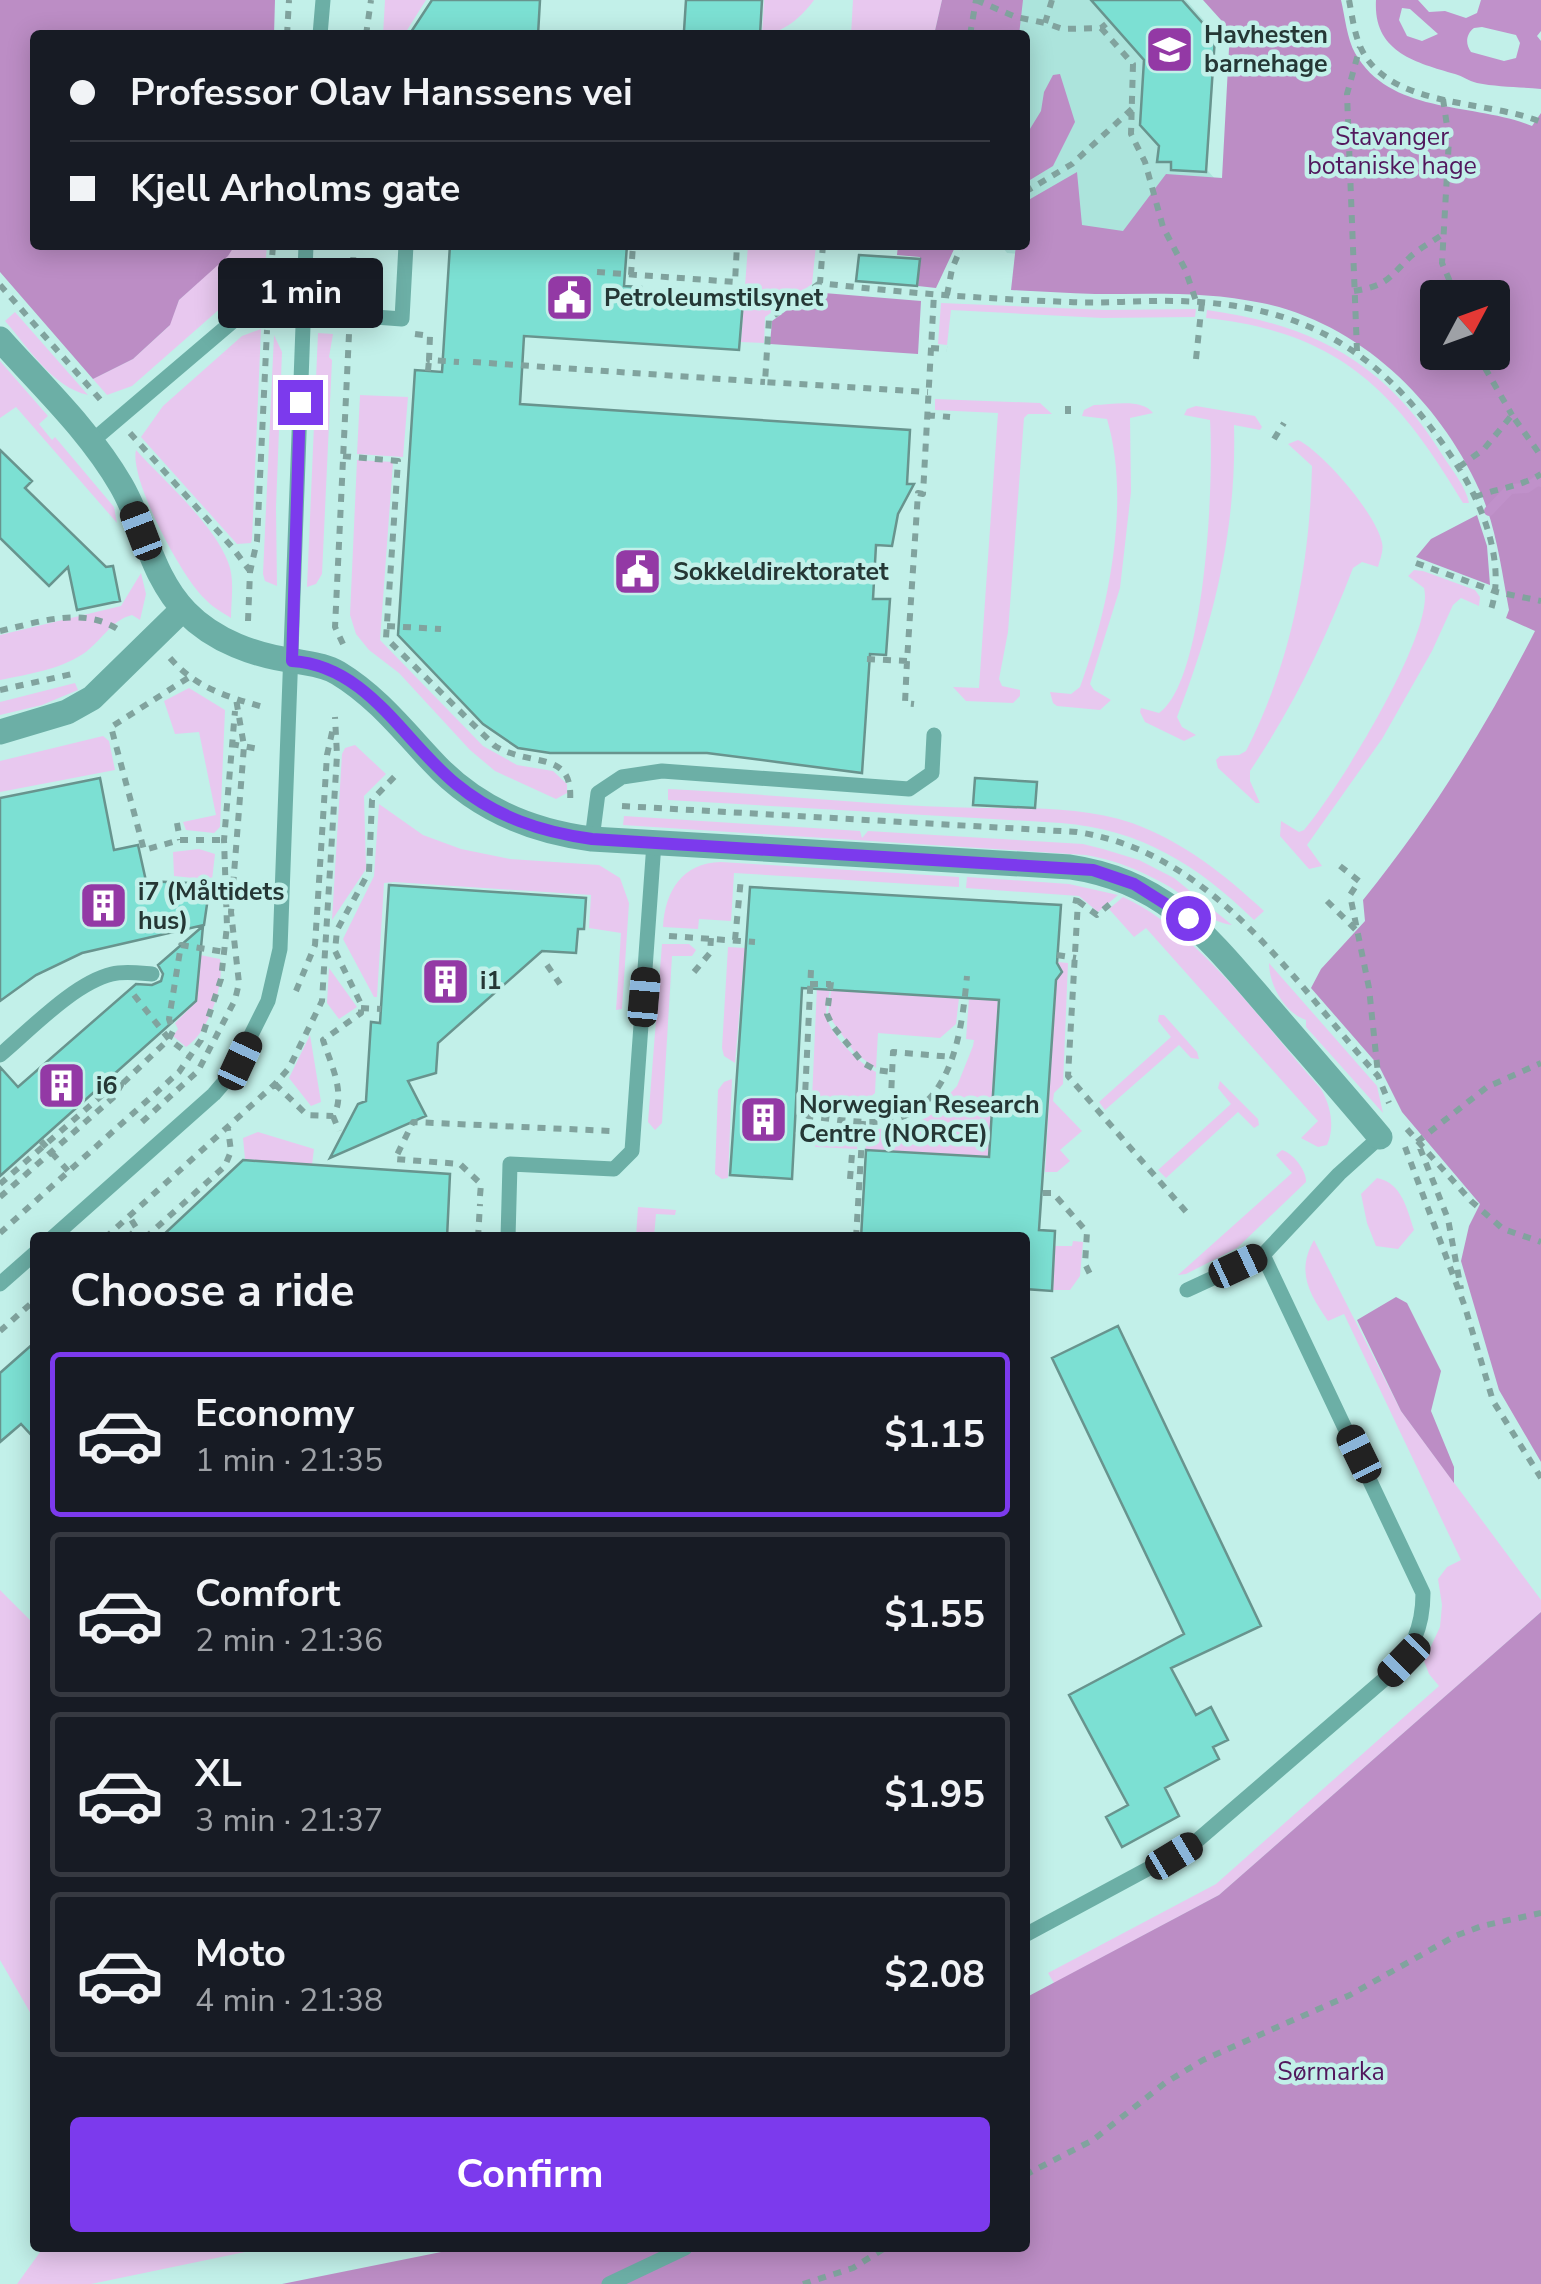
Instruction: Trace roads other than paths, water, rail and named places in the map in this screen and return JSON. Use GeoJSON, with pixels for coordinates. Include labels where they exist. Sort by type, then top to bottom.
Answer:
{"type":"FeatureCollection","features":[{"type":"Feature","properties":{"kind":"street"},"geometry":{"type":"LineString","coordinates":[[0,338],[91,442],[120,483],[163,582],[183,609],[216,636],[246,650],[310,662],[336,672],[364,691],[445,774],[486,806],[528,826],[592,839],[1070,867],[1134,884],[1173,907],[1201,930],[1389,1131]]}},
{"type":"Feature","properties":{"kind":"street"},"geometry":{"type":"LineString","coordinates":[[0,732],[67,712],[92,698],[183,609]]}},
{"type":"Feature","properties":{"kind":"lane"},"geometry":{"type":"LineString","coordinates":[[320,30],[323,0]]}},
{"type":"Feature","properties":{"kind":"lane"},"geometry":{"type":"LineString","coordinates":[[59,1232],[214,1094],[240,1061],[268,1001],[280,949],[306,250]]}},
{"type":"Feature","properties":{"kind":"lane"},"geometry":{"type":"LineString","coordinates":[[91,442],[250,312],[402,319],[406,250]]}},
{"type":"Feature","properties":{"kind":"lane"},"geometry":{"type":"LineString","coordinates":[[592,839],[598,793],[609,784],[641,772],[909,789],[932,773],[934,735]]}},
{"type":"Feature","properties":{"kind":"lane"},"geometry":{"type":"LineString","coordinates":[[508,1232],[510,1164],[614,1170],[632,1151],[654,843]]}},
{"type":"Feature","properties":{"kind":"lane"},"geometry":{"type":"LineString","coordinates":[[0,1055],[100,978],[115,973],[152,974]]}},
{"type":"Feature","properties":{"kind":"lane"},"geometry":{"type":"LineString","coordinates":[[1186,1290],[1264,1255],[1339,1174],[1389,1131]]}},
{"type":"Feature","properties":{"kind":"lane"},"geometry":{"type":"LineString","coordinates":[[1030,1933],[1192,1845],[1388,1676],[1414,1644],[1423,1617],[1424,1593],[1264,1255]]}},
{"type":"Feature","properties":{"kind":"lane"},"geometry":{"type":"LineString","coordinates":[[0,1284],[30,1257]]}},
{"type":"Feature","properties":{"kind":"lane"},"geometry":{"type":"LineString","coordinates":[[609,2284],[677,2252]]}},
{"type":"Feature","properties":{"kind":"waterway"},"geometry":{"type":"LineString","coordinates":[[1489,511],[1510,489],[1541,482]]}},
{"type":"Feature","properties":{"kind":"place","name":"Havhesten barnehage"},"geometry":{"type":"Point","coordinates":[1169,49]}},
{"type":"Feature","properties":{"kind":"place","name":"Petroleumstilsynet"},"geometry":{"type":"Point","coordinates":[569,298]}},
{"type":"Feature","properties":{"kind":"place","name":"Sokkeldirektoratet"},"geometry":{"type":"Point","coordinates":[638,572]}},
{"type":"Feature","properties":{"kind":"place","name":"i7 (Måltidets hus)"},"geometry":{"type":"Point","coordinates":[103,906]}},
{"type":"Feature","properties":{"kind":"place","name":"i1"},"geometry":{"type":"Point","coordinates":[445,981]}},
{"type":"Feature","properties":{"kind":"place","name":"i6"},"geometry":{"type":"Point","coordinates":[61,1086]}},
{"type":"Feature","properties":{"kind":"place","name":"Norwegian Research Centre (NORCE)"},"geometry":{"type":"Point","coordinates":[764,1119]}},
{"type":"Feature","properties":{"kind":"park label","name":"Stavanger botaniske hage"},"geometry":{"type":"Point","coordinates":[1392,152]}},
{"type":"Feature","properties":{"kind":"park label","name":"Sørmarka"},"geometry":{"type":"Point","coordinates":[1331,2072]}}]}
